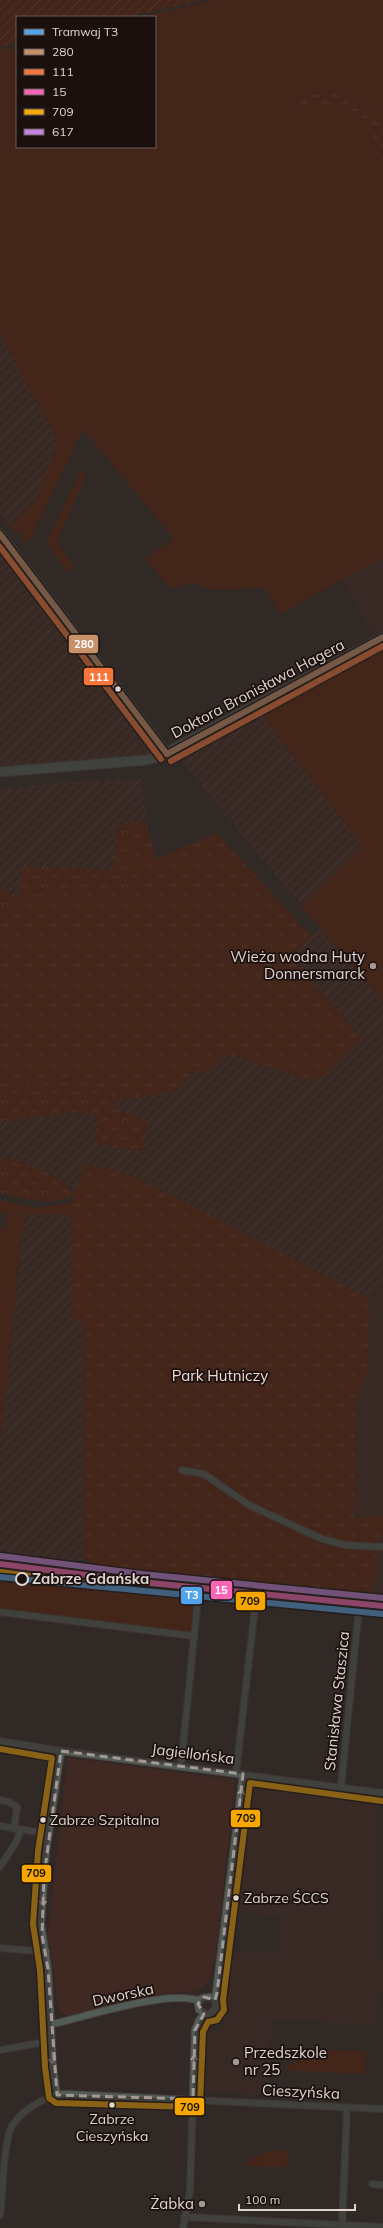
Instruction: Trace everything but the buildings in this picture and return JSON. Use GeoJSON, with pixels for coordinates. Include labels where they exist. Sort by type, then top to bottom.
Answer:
{"type":"FeatureCollection","features":[{"type":"Feature","properties":{"kind":"street"},"geometry":{"type":"LineString","coordinates":[[0,534],[167,754]]}},
{"type":"Feature","properties":{"kind":"street","name":"Doktora Bronisława Hagera"},"geometry":{"type":"LineString","coordinates":[[0,772],[147,760],[167,754],[383,637]]}},
{"type":"Feature","properties":{"kind":"street"},"geometry":{"type":"LineString","coordinates":[[182,1470],[204,1474],[249,1505],[322,1539],[345,1545],[383,1547]]}},
{"type":"Feature","properties":{"kind":"street"},"geometry":{"type":"LineString","coordinates":[[0,1564],[199,1588],[383,1606]]}},
{"type":"Feature","properties":{"kind":"street"},"geometry":{"type":"LineString","coordinates":[[181,1766],[199,1588]]}},
{"type":"Feature","properties":{"kind":"street"},"geometry":{"type":"LineString","coordinates":[[236,1773],[255,1607]]}},
{"type":"Feature","properties":{"kind":"street"},"geometry":{"type":"LineString","coordinates":[[0,1612],[193,1636]]}},
{"type":"Feature","properties":{"kind":"street","name":"Stanisława Staszica"},"geometry":{"type":"LineString","coordinates":[[341,1787],[358,1618]]}},
{"type":"Feature","properties":{"kind":"street","name":"Jagiellońska"},"geometry":{"type":"LineString","coordinates":[[0,1741],[61,1751],[383,1793]]}},
{"type":"Feature","properties":{"kind":"street"},"geometry":{"type":"LineString","coordinates":[[0,2215],[8,2144],[12,2126],[18,2118],[44,2099],[57,2095],[51,2041],[52,2024],[46,1952],[41,1924],[49,1834],[61,1751]]}},
{"type":"Feature","properties":{"kind":"street"},"geometry":{"type":"LineString","coordinates":[[215,2000],[207,1996],[200,2001],[200,2010],[204,2014],[208,2015],[215,2011],[217,2004],[215,2000],[243,1774]]}},
{"type":"Feature","properties":{"kind":"street"},"geometry":{"type":"LineString","coordinates":[[0,1800],[9,1802],[17,1807],[14,1829]]}},
{"type":"Feature","properties":{"kind":"street"},"geometry":{"type":"LineString","coordinates":[[0,1826],[49,1834]]}},
{"type":"Feature","properties":{"kind":"street"},"geometry":{"type":"LineString","coordinates":[[0,1867],[16,1842],[21,1830]]}},
{"type":"Feature","properties":{"kind":"street"},"geometry":{"type":"LineString","coordinates":[[0,1948],[46,1952]]}},
{"type":"Feature","properties":{"kind":"street","name":"Dworska"},"geometry":{"type":"LineString","coordinates":[[52,2024],[152,2001],[184,1999],[200,2001]]}},
{"type":"Feature","properties":{"kind":"street"},"geometry":{"type":"LineString","coordinates":[[183,2228],[190,2191],[195,2030],[199,2020],[204,2014]]}},
{"type":"Feature","properties":{"kind":"street"},"geometry":{"type":"LineString","coordinates":[[0,2050],[51,2041]]}},
{"type":"Feature","properties":{"kind":"street","name":"Cieszyńska"},"geometry":{"type":"LineString","coordinates":[[57,2095],[383,2109]]}},
{"type":"Feature","properties":{"kind":"street"},"geometry":{"type":"LineString","coordinates":[[342,2226],[347,2108]]}},
{"type":"Feature","properties":{"kind":"street"},"geometry":{"type":"LineString","coordinates":[[372,2184],[383,2185]]}},
{"type":"Feature","properties":{"kind":"street"},"geometry":{"type":"LineString","coordinates":[[184,2217],[383,2227]]}},
{"type":"Feature","properties":{"kind":"highlighted area"},"geometry":{"type":"Polygon","coordinates":[[[61,1751],[243,1774],[217,1993],[215,2000],[204,1997],[198,2004],[204,2014],[195,2030],[193,2099],[57,2095],[48,1969],[42,1935],[44,1876],[61,1751]]]}},
{"type":"Feature","properties":{"kind":"shaded area"},"geometry":{"type":"Polygon","coordinates":[[[0,333],[58,442],[37,499],[10,528],[0,516],[0,333]]]}},
{"type":"Feature","properties":{"kind":"shaded area"},"geometry":{"type":"Polygon","coordinates":[[[0,551],[134,722],[154,751],[151,756],[0,767],[0,551]]]}},
{"type":"Feature","properties":{"kind":"shaded area"},"geometry":{"type":"Polygon","coordinates":[[[383,557],[383,628],[373,634],[343,580],[383,557]]]}},
{"type":"Feature","properties":{"kind":"shaded area"},"geometry":{"type":"Polygon","coordinates":[[[261,713],[363,847],[301,906],[179,758],[261,713]]]}},
{"type":"Feature","properties":{"kind":"shaded area"},"geometry":{"type":"Polygon","coordinates":[[[141,779],[146,821],[117,826],[113,870],[23,866],[20,896],[0,888],[0,790],[54,783],[141,779]]]}},
{"type":"Feature","properties":{"kind":"shaded area"},"geometry":{"type":"Polygon","coordinates":[[[320,929],[383,1001],[383,1279],[381,1287],[367,1298],[138,1177],[85,1164],[74,1194],[72,1188],[6,1158],[0,1158],[0,1122],[79,1112],[99,1116],[113,1109],[116,1098],[133,1099],[175,1091],[196,1068],[206,1075],[226,1054],[314,1081],[362,1038],[290,956],[320,929]]]}},
{"type":"Feature","properties":{"kind":"shaded area"},"geometry":{"type":"Polygon","coordinates":[[[25,1214],[73,1215],[72,1320],[82,1320],[83,1559],[58,1565],[0,1557],[0,1447],[25,1214]]]}},
{"type":"Feature","properties":{"kind":"shaded area"},"geometry":{"type":"Polygon","coordinates":[[[383,1279],[383,1516],[354,1518],[356,1400],[366,1380],[370,1314],[367,1298],[381,1287],[383,1279]]]}},
{"type":"Feature","properties":{"kind":"shaded area"},"geometry":{"type":"Polygon","coordinates":[[[383,1532],[383,1599],[372,1598],[377,1552],[383,1532]]]}},
{"type":"Feature","properties":{"kind":"shaded area"},"geometry":{"type":"Polygon","coordinates":[[[68,1758],[235,1780],[215,1959],[209,1979],[203,1988],[196,1991],[169,1993],[136,1999],[68,2015],[61,2012],[58,2007],[51,1950],[48,1938],[68,1758]]]}},
{"type":"Feature","properties":{"kind":"shaded area"},"geometry":{"type":"Polygon","coordinates":[[[250,1785],[378,1801],[376,1823],[379,1959],[383,1959],[383,1992],[379,1992],[377,2025],[271,2019],[268,2095],[202,2092],[205,2031],[223,2032],[230,1951],[279,1954],[281,1916],[235,1911],[250,1785]]]}},
{"type":"Feature","properties":{"kind":"green space"},"geometry":{"type":"Polygon","coordinates":[[[0,0],[204,0],[131,16],[16,16],[16,43],[0,47],[0,0]]]}},
{"type":"Feature","properties":{"kind":"green space"},"geometry":{"type":"Polygon","coordinates":[[[216,0],[383,0],[383,557],[280,614],[265,588],[212,590],[192,583],[169,588],[145,558],[174,539],[83,429],[30,540],[24,543],[20,533],[10,528],[37,499],[58,442],[0,333],[0,50],[16,46],[16,148],[156,148],[156,16],[144,16],[216,0]]]}},
{"type":"Feature","properties":{"kind":"green space"},"geometry":{"type":"Polygon","coordinates":[[[336,93],[357,99],[372,110],[383,121],[383,162],[376,143],[368,128],[359,117],[349,109],[336,105],[322,104],[285,110],[287,105],[305,96],[336,93]]]}},
{"type":"Feature","properties":{"kind":"green space"},"geometry":{"type":"Polygon","coordinates":[[[81,470],[86,476],[57,541],[75,568],[68,572],[46,543],[81,470]]]}},
{"type":"Feature","properties":{"kind":"green space"},"geometry":{"type":"Polygon","coordinates":[[[383,648],[383,1001],[301,906],[363,847],[261,713],[383,648]]]}},
{"type":"Feature","properties":{"kind":"green space"},"geometry":{"type":"Polygon","coordinates":[[[146,821],[156,859],[217,833],[312,937],[290,956],[362,1039],[323,1077],[322,1075],[314,1081],[226,1054],[206,1075],[196,1069],[175,1091],[133,1099],[116,1098],[94,1089],[88,1077],[0,1087],[0,914],[24,898],[56,891],[93,887],[110,895],[129,893],[144,885],[144,876],[134,872],[129,858],[134,823],[146,821]]]}},
{"type":"Feature","properties":{"kind":"green space"},"geometry":{"type":"Polygon","coordinates":[[[134,823],[129,858],[144,876],[145,885],[129,893],[110,895],[93,887],[24,898],[0,914],[0,889],[20,896],[22,866],[113,870],[117,826],[134,823]]]}},
{"type":"Feature","properties":{"kind":"green space"},"geometry":{"type":"Polygon","coordinates":[[[88,1077],[94,1089],[116,1098],[113,1109],[148,1121],[142,1152],[94,1143],[99,1116],[79,1112],[0,1122],[0,1087],[88,1077]]]}},
{"type":"Feature","properties":{"kind":"green space"},"geometry":{"type":"Polygon","coordinates":[[[0,1158],[19,1161],[42,1169],[70,1187],[74,1194],[59,1200],[38,1201],[0,1193],[0,1158]]]}},
{"type":"Feature","properties":{"kind":"green space","name":"Park Hutniczy"},"geometry":{"type":"Polygon","coordinates":[[[85,1163],[138,1177],[367,1298],[370,1314],[366,1380],[356,1400],[354,1518],[383,1516],[383,1532],[377,1552],[372,1598],[104,1569],[83,1559],[82,1320],[72,1320],[71,1203],[85,1163]]]}},
{"type":"Feature","properties":{"kind":"green space"},"geometry":{"type":"Polygon","coordinates":[[[0,1200],[35,1208],[71,1203],[73,1215],[24,1214],[0,1447],[0,1228],[3,1228],[8,1214],[0,1214],[0,1200]]]}},
{"type":"Feature","properties":{"kind":"green space"},"geometry":{"type":"Polygon","coordinates":[[[11,1572],[193,1592],[195,1597],[191,1632],[190,1634],[0,1612],[0,1575],[3,1575],[2,1582],[40,1586],[41,1577],[11,1572]]]}},
{"type":"Feature","properties":{"kind":"green space"},"geometry":{"type":"Polygon","coordinates":[[[311,2049],[366,2051],[365,2074],[284,2070],[311,2049]]]}},
{"type":"Feature","properties":{"kind":"green space"},"geometry":{"type":"Polygon","coordinates":[[[289,2150],[287,2167],[243,2166],[254,2157],[264,2153],[289,2150]]]}},
{"type":"Feature","properties":{"kind":"tram line","name":"T3"},"geometry":{"type":"LineString","coordinates":[[0,1577],[383,1614]]}},
{"type":"Feature","properties":{"kind":"transit line","name":"280"},"geometry":{"type":"LineString","coordinates":[[0,534],[167,754]]}},
{"type":"Feature","properties":{"kind":"transit line","name":"111"},"geometry":{"type":"LineString","coordinates":[[0,547],[161,759]]}},
{"type":"Feature","properties":{"kind":"transit line","name":"280"},"geometry":{"type":"LineString","coordinates":[[167,754],[383,637]]}},
{"type":"Feature","properties":{"kind":"transit line","name":"111"},"geometry":{"type":"LineString","coordinates":[[171,761],[383,646]]}},
{"type":"Feature","properties":{"kind":"transit line","name":"617"},"geometry":{"type":"LineString","coordinates":[[1,1556],[142,1574],[383,1598]]}},
{"type":"Feature","properties":{"kind":"transit line","name":"15"},"geometry":{"type":"LineString","coordinates":[[0,1564],[141,1582],[383,1606]]}},
{"type":"Feature","properties":{"kind":"transit line","name":"709"},"geometry":{"type":"LineString","coordinates":[[0,1572],[140,1590],[382,1614]]}},
{"type":"Feature","properties":{"kind":"transit line","name":"709"},"geometry":{"type":"LineString","coordinates":[[0,1749],[52,1758],[38,1851],[33,1924],[40,1970],[45,2067],[49,2098],[56,2103],[193,2107],[200,2103],[203,2032],[208,2022],[217,2020],[224,2010],[223,2000],[250,1783],[382,1801]]}},
{"type":"Feature","properties":{"kind":"place","name":"Wieża wodna Huty Donnersmarck"},"geometry":{"type":"Point","coordinates":[373,966]}},
{"type":"Feature","properties":{"kind":"place","name":"Zabrze Gdańska"},"geometry":{"type":"Point","coordinates":[22,1579]}},
{"type":"Feature","properties":{"kind":"place","name":"Zabrze Szpitalna"},"geometry":{"type":"Point","coordinates":[43,1820]}},
{"type":"Feature","properties":{"kind":"place","name":"Zabrze ŚCCS"},"geometry":{"type":"Point","coordinates":[236,1898]}},
{"type":"Feature","properties":{"kind":"place","name":"Przedszkole nr 25"},"geometry":{"type":"Point","coordinates":[236,2062]}},
{"type":"Feature","properties":{"kind":"place","name":"Zabrze Cieszyńska"},"geometry":{"type":"Point","coordinates":[112,2105]}},
{"type":"Feature","properties":{"kind":"place","name":"Żabka"},"geometry":{"type":"Point","coordinates":[202,2204]}}]}
